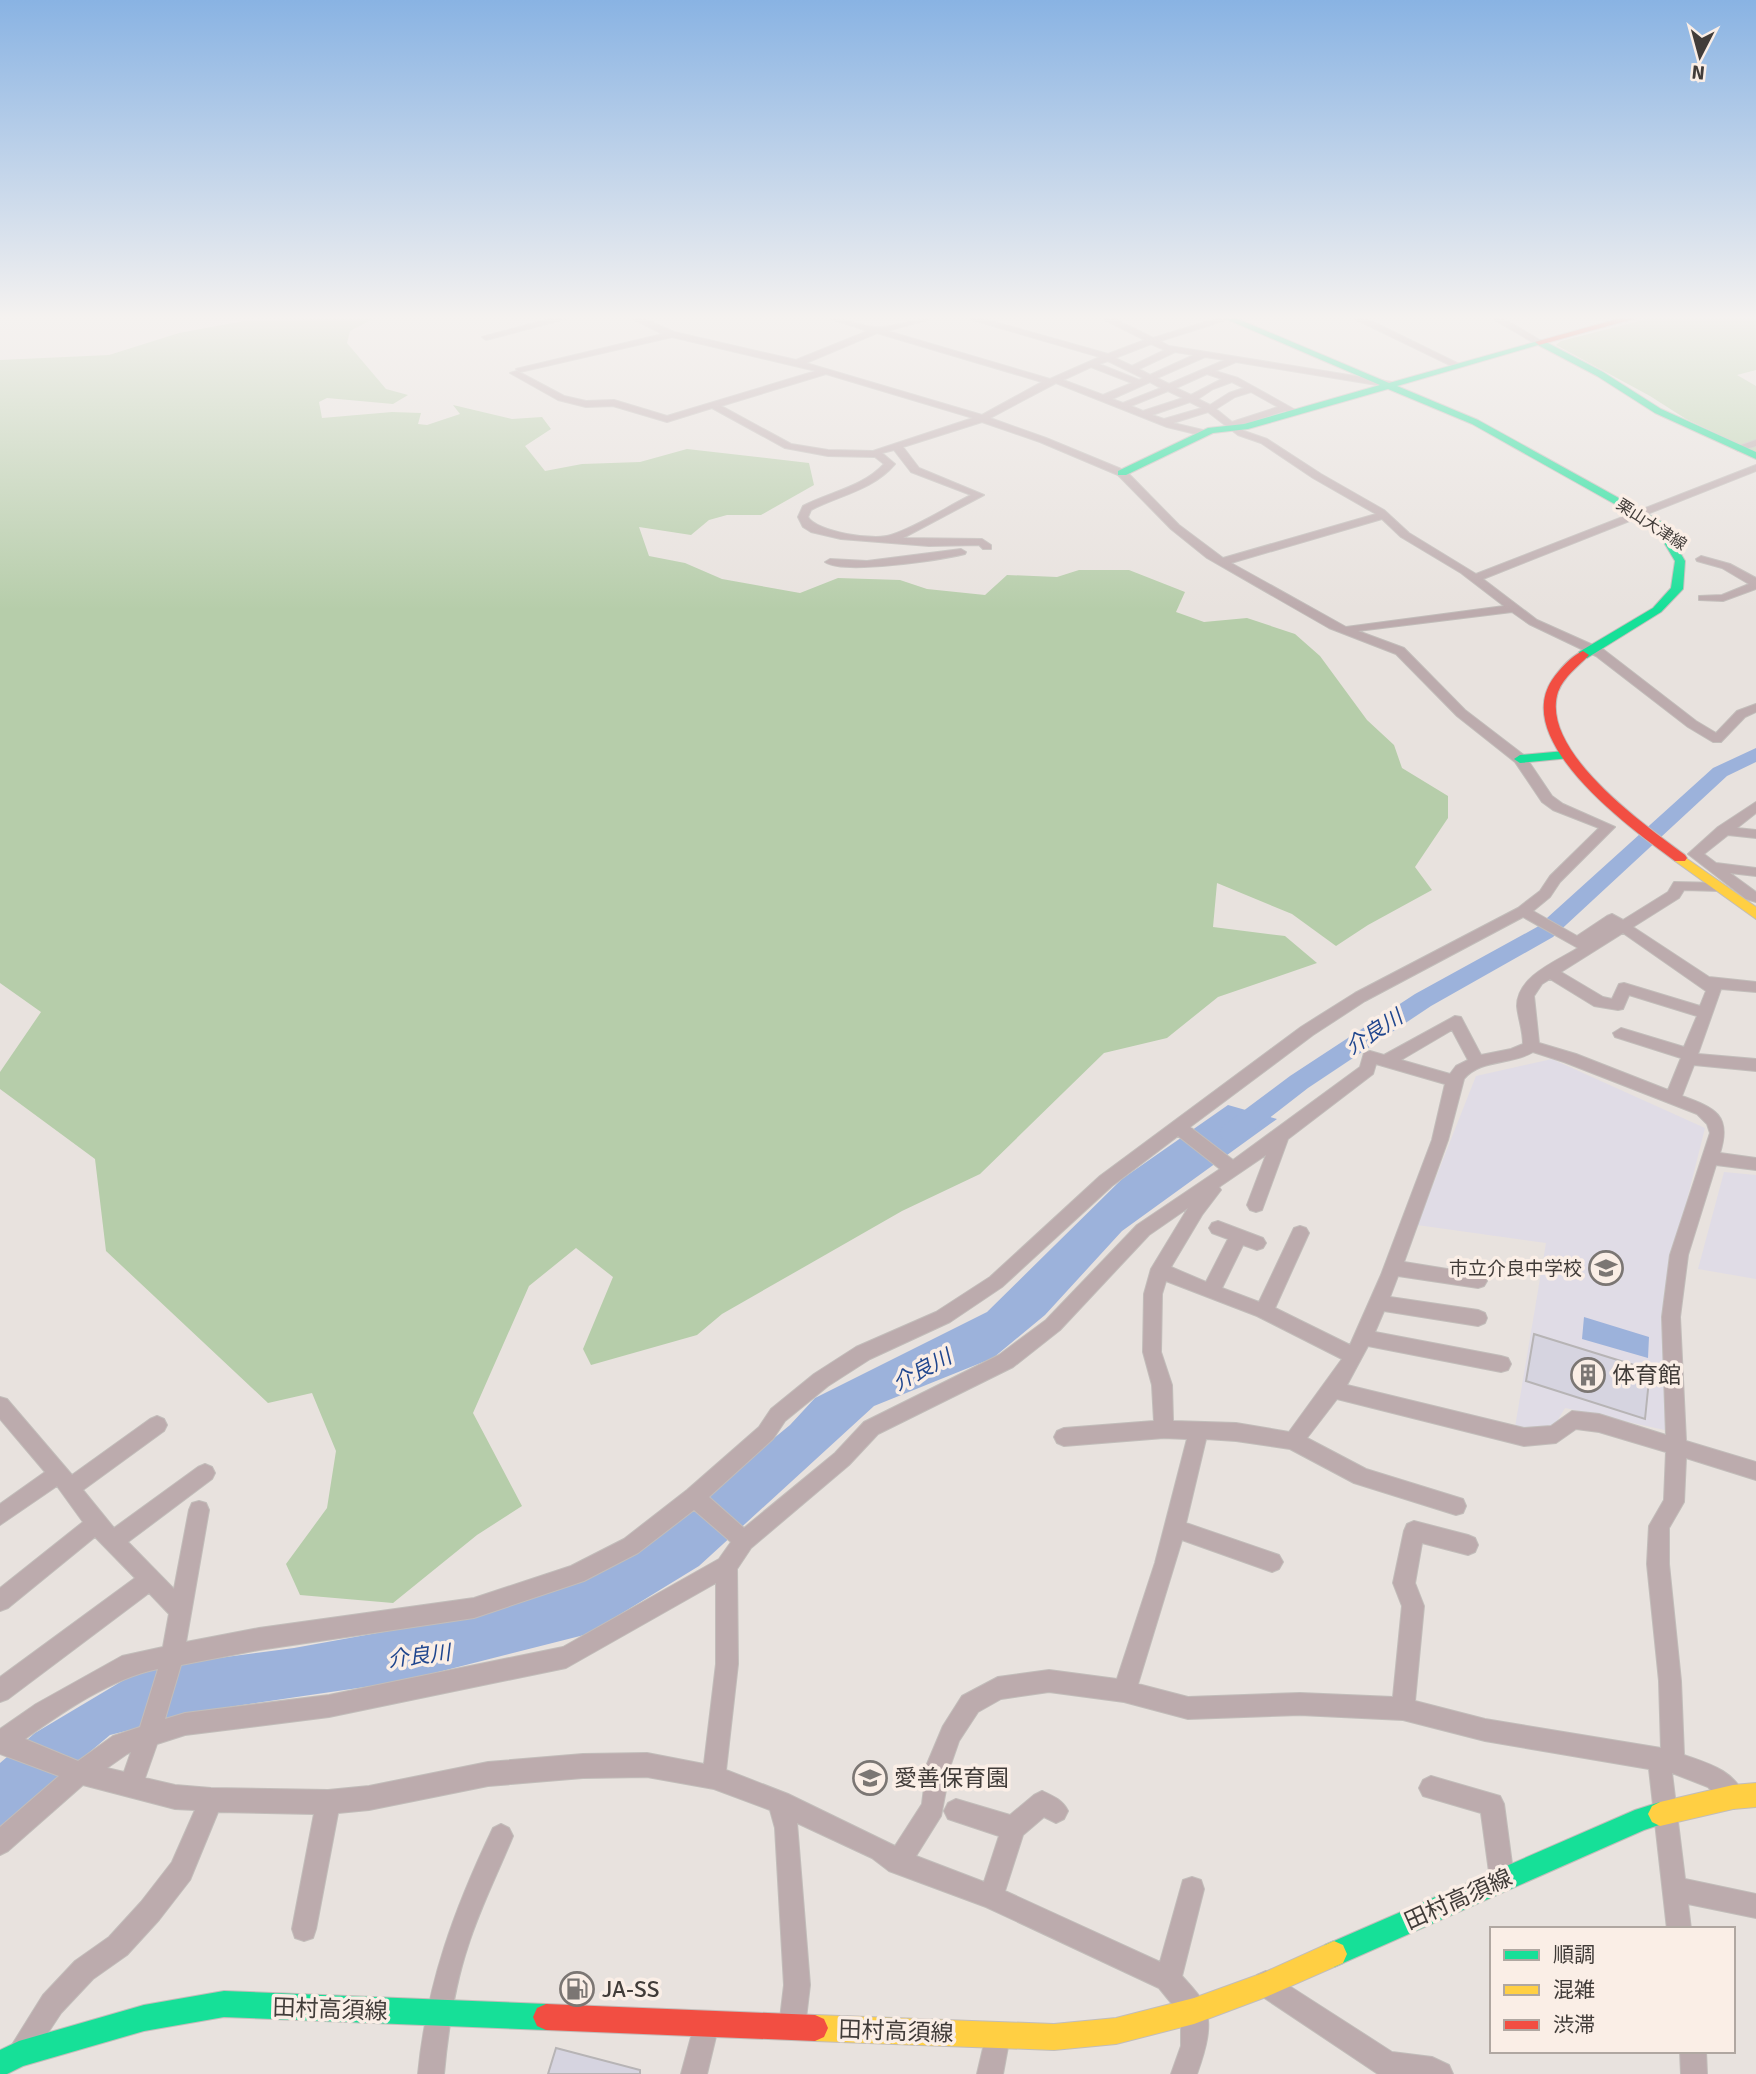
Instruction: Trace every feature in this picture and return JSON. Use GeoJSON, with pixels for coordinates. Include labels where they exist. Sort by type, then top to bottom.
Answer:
{"type":"FeatureCollection","features":[{"type":"Feature","properties":{"kind":"main road"},"geometry":{"type":"LineString","coordinates":[[1122,473],[1197,431],[1270,416]]}},
{"type":"Feature","properties":{"kind":"main road","name":"栗山大津線"},"geometry":{"type":"LineString","coordinates":[[1462,416],[1640,514],[1684,542],[1701,559],[1703,591]]}},
{"type":"Feature","properties":{"kind":"main road"},"geometry":{"type":"LineString","coordinates":[[1668,416],[1756,456]]}},
{"type":"Feature","properties":{"kind":"main road"},"geometry":{"type":"LineString","coordinates":[[1672,620],[1574,668],[1556,688],[1551,706],[1554,733],[1565,755],[1593,786],[1756,914]]}},
{"type":"Feature","properties":{"kind":"main road"},"geometry":{"type":"LineString","coordinates":[[1520,759],[1565,755]]}},
{"type":"Feature","properties":{"kind":"main road","name":"田村高須線"},"geometry":{"type":"LineString","coordinates":[[10,2059],[144,2018],[224,2004],[997,2036],[1054,2037],[1116,2031],[1194,2011],[1266,1984],[1643,1818],[1745,1796]]}},
{"type":"Feature","properties":{"kind":"street"},"geometry":{"type":"LineString","coordinates":[[655,416],[667,419],[678,416]]}},
{"type":"Feature","properties":{"kind":"street"},"geometry":{"type":"LineString","coordinates":[[733,416],[788,446],[828,453],[877,454],[988,416]]}},
{"type":"Feature","properties":{"kind":"street"},"geometry":{"type":"LineString","coordinates":[[977,416],[1122,473],[1175,527],[1222,562],[1340,629],[1400,651],[1461,713],[1520,759],[1546,799],[1558,807],[1608,827]]}},
{"type":"Feature","properties":{"kind":"street"},"geometry":{"type":"LineString","coordinates":[[1148,416],[1197,431]]}},
{"type":"Feature","properties":{"kind":"street"},"geometry":{"type":"LineString","coordinates":[[1165,423],[1193,416]]}},
{"type":"Feature","properties":{"kind":"street"},"geometry":{"type":"LineString","coordinates":[[1227,416],[1229,423],[1241,433],[1264,441],[1384,515],[1405,535],[1427,546],[1475,578],[1533,622],[1600,653],[1692,724],[1717,739],[1741,714],[1756,708]]}},
{"type":"Feature","properties":{"kind":"street"},"geometry":{"type":"LineString","coordinates":[[1254,416],[1263,418]]}},
{"type":"Feature","properties":{"kind":"street"},"geometry":{"type":"LineString","coordinates":[[1738,448],[1756,443]]}},
{"type":"Feature","properties":{"kind":"street"},"geometry":{"type":"LineString","coordinates":[[890,540],[979,495],[915,470],[897,446]]}},
{"type":"Feature","properties":{"kind":"street"},"geometry":{"type":"LineString","coordinates":[[830,562],[888,562],[983,551],[986,547],[982,542],[890,540],[825,533],[807,526],[803,517],[807,508],[816,502],[856,488],[886,469],[890,464],[877,454]]}},
{"type":"Feature","properties":{"kind":"street"},"geometry":{"type":"LineString","coordinates":[[1475,578],[1756,468]]}},
{"type":"Feature","properties":{"kind":"street"},"geometry":{"type":"LineString","coordinates":[[1222,562],[1384,515]]}},
{"type":"Feature","properties":{"kind":"street"},"geometry":{"type":"LineString","coordinates":[[1701,559],[1726,566],[1756,584]]}},
{"type":"Feature","properties":{"kind":"street"},"geometry":{"type":"LineString","coordinates":[[1703,591],[1723,598],[1756,584]]}},
{"type":"Feature","properties":{"kind":"street"},"geometry":{"type":"LineString","coordinates":[[1340,629],[1354,630],[1514,608]]}},
{"type":"Feature","properties":{"kind":"street"},"geometry":{"type":"LineString","coordinates":[[1756,806],[1695,854],[1751,897],[1756,897]]}},
{"type":"Feature","properties":{"kind":"street"},"geometry":{"type":"LineString","coordinates":[[3,1743],[44,1712],[130,1664],[172,1658],[259,1639],[474,1608],[576,1574],[631,1546],[695,1499],[766,1433],[778,1415],[821,1380],[863,1353],[943,1317],[987,1289],[1106,1181],[1183,1132],[1307,1031],[1360,997],[1528,914],[1555,879],[1625,813]]}},
{"type":"Feature","properties":{"kind":"street"},"geometry":{"type":"LineString","coordinates":[[1723,830],[1756,834]]}},
{"type":"Feature","properties":{"kind":"street"},"geometry":{"type":"LineString","coordinates":[[1714,867],[1756,872]]}},
{"type":"Feature","properties":{"kind":"street"},"geometry":{"type":"LineString","coordinates":[[1293,1441],[1354,1356],[1378,1303],[1446,1126],[1454,1080],[1463,1069],[1477,1062],[1508,1058],[1522,1053],[1531,1045],[1532,1035],[1524,1004],[1527,989],[1543,976],[1674,895],[1679,886],[1720,887]]}},
{"type":"Feature","properties":{"kind":"street"},"geometry":{"type":"LineString","coordinates":[[1528,914],[1574,940]]}},
{"type":"Feature","properties":{"kind":"street"},"geometry":{"type":"LineString","coordinates":[[1673,1099],[1706,1013],[1714,990],[1705,982],[1612,919],[1574,940],[1533,975],[1543,976],[1599,1002],[1618,1004],[1624,988],[1706,1013]]}},
{"type":"Feature","properties":{"kind":"street"},"geometry":{"type":"LineString","coordinates":[[1705,982],[1756,987]]}},
{"type":"Feature","properties":{"kind":"street"},"geometry":{"type":"LineString","coordinates":[[1386,1061],[1455,1021],[1477,1062]]}},
{"type":"Feature","properties":{"kind":"street"},"geometry":{"type":"LineString","coordinates":[[1621,1033],[1689,1057],[1756,1065]]}},
{"type":"Feature","properties":{"kind":"street"},"geometry":{"type":"LineString","coordinates":[[1531,1045],[1703,1110],[1714,1121],[1718,1133],[1679,1255],[1671,1317],[1676,1447],[1674,1502],[1659,1526],[1658,1564],[1670,1681],[1665,1812],[1679,1927]]}},
{"type":"Feature","properties":{"kind":"street"},"geometry":{"type":"LineString","coordinates":[[714,1777],[727,1664],[726,1566],[741,1538],[842,1458],[872,1429],[1006,1361],[1053,1325],[1143,1230],[1280,1136],[1367,1070],[1370,1057],[1454,1080]]}},
{"type":"Feature","properties":{"kind":"street"},"geometry":{"type":"LineString","coordinates":[[1183,1132],[1228,1173]]}},
{"type":"Feature","properties":{"kind":"street"},"geometry":{"type":"LineString","coordinates":[[1256,1205],[1280,1136]]}},
{"type":"Feature","properties":{"kind":"street"},"geometry":{"type":"LineString","coordinates":[[1712,1158],[1756,1164]]}},
{"type":"Feature","properties":{"kind":"street"},"geometry":{"type":"LineString","coordinates":[[1164,1429],[1162,1385],[1152,1352],[1153,1294],[1160,1269],[1196,1210],[1228,1173]]}},
{"type":"Feature","properties":{"kind":"street"},"geometry":{"type":"LineString","coordinates":[[1218,1228],[1257,1243]]}},
{"type":"Feature","properties":{"kind":"street"},"geometry":{"type":"LineString","coordinates":[[1264,1311],[1300,1233]]}},
{"type":"Feature","properties":{"kind":"street"},"geometry":{"type":"LineString","coordinates":[[1211,1291],[1238,1236]]}},
{"type":"Feature","properties":{"kind":"street"},"geometry":{"type":"LineString","coordinates":[[1393,1268],[1478,1280]]}},
{"type":"Feature","properties":{"kind":"street"},"geometry":{"type":"LineString","coordinates":[[1160,1269],[1264,1311],[1354,1356]]}},
{"type":"Feature","properties":{"kind":"street"},"geometry":{"type":"LineString","coordinates":[[1378,1303],[1478,1318]]}},
{"type":"Feature","properties":{"kind":"street"},"geometry":{"type":"LineString","coordinates":[[1362,1337],[1501,1364]]}},
{"type":"Feature","properties":{"kind":"street"},"geometry":{"type":"LineString","coordinates":[[1331,1389],[1524,1437],[1556,1434],[1572,1420],[1599,1423],[1756,1471]]}},
{"type":"Feature","properties":{"kind":"street"},"geometry":{"type":"LineString","coordinates":[[0,1405],[64,1480],[96,1524],[181,1611]]}},
{"type":"Feature","properties":{"kind":"street"},"geometry":{"type":"LineString","coordinates":[[0,1516],[156,1425]]}},
{"type":"Feature","properties":{"kind":"street"},"geometry":{"type":"LineString","coordinates":[[1064,1437],[1164,1429],[1236,1432],[1293,1441],[1361,1477],[1456,1506]]}},
{"type":"Feature","properties":{"kind":"street"},"geometry":{"type":"LineString","coordinates":[[1124,1691],[1149,1624],[1177,1529],[1198,1432]]}},
{"type":"Feature","properties":{"kind":"street"},"geometry":{"type":"LineString","coordinates":[[113,1541],[205,1473]]}},
{"type":"Feature","properties":{"kind":"street"},"geometry":{"type":"LineString","coordinates":[[695,1499],[741,1538]]}},
{"type":"Feature","properties":{"kind":"street"},"geometry":{"type":"LineString","coordinates":[[131,1784],[150,1733],[172,1658],[199,1510]]}},
{"type":"Feature","properties":{"kind":"street"},"geometry":{"type":"LineString","coordinates":[[0,1601],[96,1524]]}},
{"type":"Feature","properties":{"kind":"street"},"geometry":{"type":"LineString","coordinates":[[1177,1529],[1272,1562]]}},
{"type":"Feature","properties":{"kind":"street"},"geometry":{"type":"LineString","coordinates":[[1403,1709],[1413,1606],[1404,1583],[1414,1531],[1468,1545]]}},
{"type":"Feature","properties":{"kind":"street"},"geometry":{"type":"LineString","coordinates":[[0,1843],[76,1772],[121,1744],[185,1724],[329,1706],[566,1657],[726,1566]]}},
{"type":"Feature","properties":{"kind":"street"},"geometry":{"type":"LineString","coordinates":[[0,1691],[150,1580]]}},
{"type":"Feature","properties":{"kind":"street"},"geometry":{"type":"LineString","coordinates":[[898,1862],[933,1808],[939,1763],[951,1734],[970,1704],[999,1688],[1049,1681],[1124,1691],[1188,1708],[1300,1704],[1403,1709],[1485,1730],[1666,1760],[1716,1778],[1745,1796]]}},
{"type":"Feature","properties":{"kind":"street"},"geometry":{"type":"LineString","coordinates":[[3,1743],[76,1772],[175,1797],[211,1800],[328,1802],[369,1798],[488,1774],[583,1766],[647,1765],[714,1777],[780,1802],[880,1850],[898,1862],[991,1897],[1168,1979],[1194,2011],[1194,2046],[1184,2074]]}},
{"type":"Feature","properties":{"kind":"street"},"geometry":{"type":"LineString","coordinates":[[1432,1788],[1492,1804],[1502,1880]]}},
{"type":"Feature","properties":{"kind":"street"},"geometry":{"type":"LineString","coordinates":[[10,2059],[52,2004],[84,1970],[118,1946],[150,1911],[181,1871],[211,1800]]}},
{"type":"Feature","properties":{"kind":"street"},"geometry":{"type":"LineString","coordinates":[[304,1929],[328,1802]]}},
{"type":"Feature","properties":{"kind":"street"},"geometry":{"type":"LineString","coordinates":[[780,1802],[787,1828],[797,1985],[792,2027]]}},
{"type":"Feature","properties":{"kind":"street"},"geometry":{"type":"LineString","coordinates":[[991,1897],[1013,1828],[1042,1802],[1056,1811]]}},
{"type":"Feature","properties":{"kind":"street"},"geometry":{"type":"LineString","coordinates":[[956,1811],[1013,1828]]}},
{"type":"Feature","properties":{"kind":"street"},"geometry":{"type":"LineString","coordinates":[[431,2074],[438,2013],[471,1902],[502,1836]]}},
{"type":"Feature","properties":{"kind":"street"},"geometry":{"type":"LineString","coordinates":[[1168,1979],[1192,1889]]}},
{"type":"Feature","properties":{"kind":"street"},"geometry":{"type":"LineString","coordinates":[[1675,1889],[1756,1906]]}},
{"type":"Feature","properties":{"kind":"street"},"geometry":{"type":"LineString","coordinates":[[1266,1984],[1395,2069],[1432,2070],[1440,2074]]}},
{"type":"Feature","properties":{"kind":"street"},"geometry":{"type":"LineString","coordinates":[[694,2074],[706,2024]]}},
{"type":"Feature","properties":{"kind":"street"},"geometry":{"type":"LineString","coordinates":[[990,2074],[997,2036]]}},
{"type":"Feature","properties":{"kind":"street"},"geometry":{"type":"LineString","coordinates":[[1693,2053],[1695,2074]]}},
{"type":"Feature","properties":{"kind":"shaded area","name":"市立介良中学校"},"geometry":{"type":"Polygon","coordinates":[[[1552,1059],[1705,1128],[1664,1292],[1669,1431],[1565,1408],[1550,1433],[1515,1427],[1546,1243],[1417,1225],[1476,1076],[1552,1059]]]}},
{"type":"Feature","properties":{"kind":"shaded area"},"geometry":{"type":"Polygon","coordinates":[[[1724,1172],[1756,1175],[1756,1279],[1698,1269],[1724,1172]]]}},
{"type":"Feature","properties":{"kind":"green space"},"geometry":{"type":"Polygon","coordinates":[[[0,416],[322,416],[322,418],[420,416],[418,424],[427,425],[455,416],[498,416],[512,419],[542,417],[551,429],[525,446],[545,471],[582,464],[640,462],[687,449],[809,463],[814,485],[761,515],[727,515],[709,520],[691,535],[639,527],[649,556],[685,563],[722,579],[800,593],[838,578],[900,580],[927,589],[985,595],[1007,575],[1057,577],[1079,570],[1129,570],[1185,592],[1176,612],[1204,622],[1247,618],[1295,634],[1320,656],[1367,720],[1394,745],[1402,768],[1448,796],[1448,818],[1415,867],[1432,890],[1336,946],[1292,914],[1217,883],[1213,927],[1285,936],[1317,963],[1218,997],[1167,1038],[1104,1053],[980,1174],[902,1211],[722,1314],[697,1335],[591,1365],[583,1349],[613,1277],[576,1248],[529,1286],[473,1413],[522,1506],[477,1535],[393,1603],[300,1595],[286,1564],[327,1508],[336,1451],[312,1393],[268,1403],[106,1251],[95,1159],[0,1089],[0,1072],[41,1012],[0,983],[0,416]]]}},
{"type":"Feature","properties":{"kind":"green space"},"geometry":{"type":"Polygon","coordinates":[[[1681,416],[1756,416],[1756,452],[1681,416]]]}},
{"type":"Feature","properties":{"kind":"water"},"geometry":{"type":"Polygon","coordinates":[[[1228,1105],[1277,1119],[1122,1231],[1045,1315],[993,1358],[874,1406],[699,1566],[588,1634],[399,1682],[209,1710],[110,1735],[0,1827],[0,1763],[35,1733],[144,1668],[294,1648],[493,1612],[627,1559],[790,1425],[815,1398],[987,1312],[1122,1179],[1228,1105]]]}},
{"type":"Feature","properties":{"kind":"water"},"geometry":{"type":"Polygon","coordinates":[[[1584,1317],[1649,1337],[1648,1358],[1582,1339],[1584,1317]]]}},
{"type":"Feature","properties":{"kind":"building","name":"体育館"},"geometry":{"type":"Polygon","coordinates":[[[1534,1334],[1650,1370],[1645,1419],[1526,1381],[1534,1334]]]}},
{"type":"Feature","properties":{"kind":"building"},"geometry":{"type":"Polygon","coordinates":[[[556,2048],[640,2070],[640,2074],[548,2074],[556,2048]]]}},
{"type":"Feature","properties":{"kind":"waterway","name":"介良川"},"geometry":{"type":"LineString","coordinates":[[1232,1133],[1299,1082],[1423,1000],[1545,932],[1720,772],[1756,754]]}},
{"type":"Feature","properties":{"kind":"traffic: fast"},"geometry":{"type":"LineString","coordinates":[[1122,473],[1211,430],[1245,427],[1284,416]]}},
{"type":"Feature","properties":{"kind":"traffic: fast"},"geometry":{"type":"LineString","coordinates":[[1460,416],[1658,524],[1680,561],[1677,589],[1657,610],[1583,655]]}},
{"type":"Feature","properties":{"kind":"traffic: fast"},"geometry":{"type":"LineString","coordinates":[[1668,416],[1756,456]]}},
{"type":"Feature","properties":{"kind":"traffic: fast"},"geometry":{"type":"LineString","coordinates":[[1520,759],[1565,755]]}},
{"type":"Feature","properties":{"kind":"traffic: fast"},"geometry":{"type":"LineString","coordinates":[[1334,1954],[1643,1818],[1660,1814]]}},
{"type":"Feature","properties":{"kind":"traffic: fast"},"geometry":{"type":"LineString","coordinates":[[0,2064],[19,2054],[144,2018],[224,2004],[546,2017]]}},
{"type":"Feature","properties":{"kind":"traffic: slow"},"geometry":{"type":"LineString","coordinates":[[1680,858],[1756,914]]}},
{"type":"Feature","properties":{"kind":"traffic: slow"},"geometry":{"type":"LineString","coordinates":[[1660,1814],[1733,1797],[1756,1795]]}},
{"type":"Feature","properties":{"kind":"traffic: slow"},"geometry":{"type":"LineString","coordinates":[[815,2028],[1054,2037],[1116,2031],[1194,2011],[1266,1984],[1334,1954]]}},
{"type":"Feature","properties":{"kind":"traffic: jam"},"geometry":{"type":"LineString","coordinates":[[1583,655],[1559,679],[1551,697],[1552,720],[1560,743],[1595,788],[1640,828],[1680,858]]}},
{"type":"Feature","properties":{"kind":"traffic: jam"},"geometry":{"type":"LineString","coordinates":[[546,2017],[815,2028]]}},
{"type":"Feature","properties":{"kind":"place","name":"市立介良中学校"},"geometry":{"type":"Point","coordinates":[1606,1268]}},
{"type":"Feature","properties":{"kind":"place","name":"体育館"},"geometry":{"type":"Point","coordinates":[1588,1375]}},
{"type":"Feature","properties":{"kind":"place","name":"愛善保育園"},"geometry":{"type":"Point","coordinates":[870,1778]}},
{"type":"Feature","properties":{"kind":"place","name":"JA-SS"},"geometry":{"type":"Point","coordinates":[577,1989]}}]}
